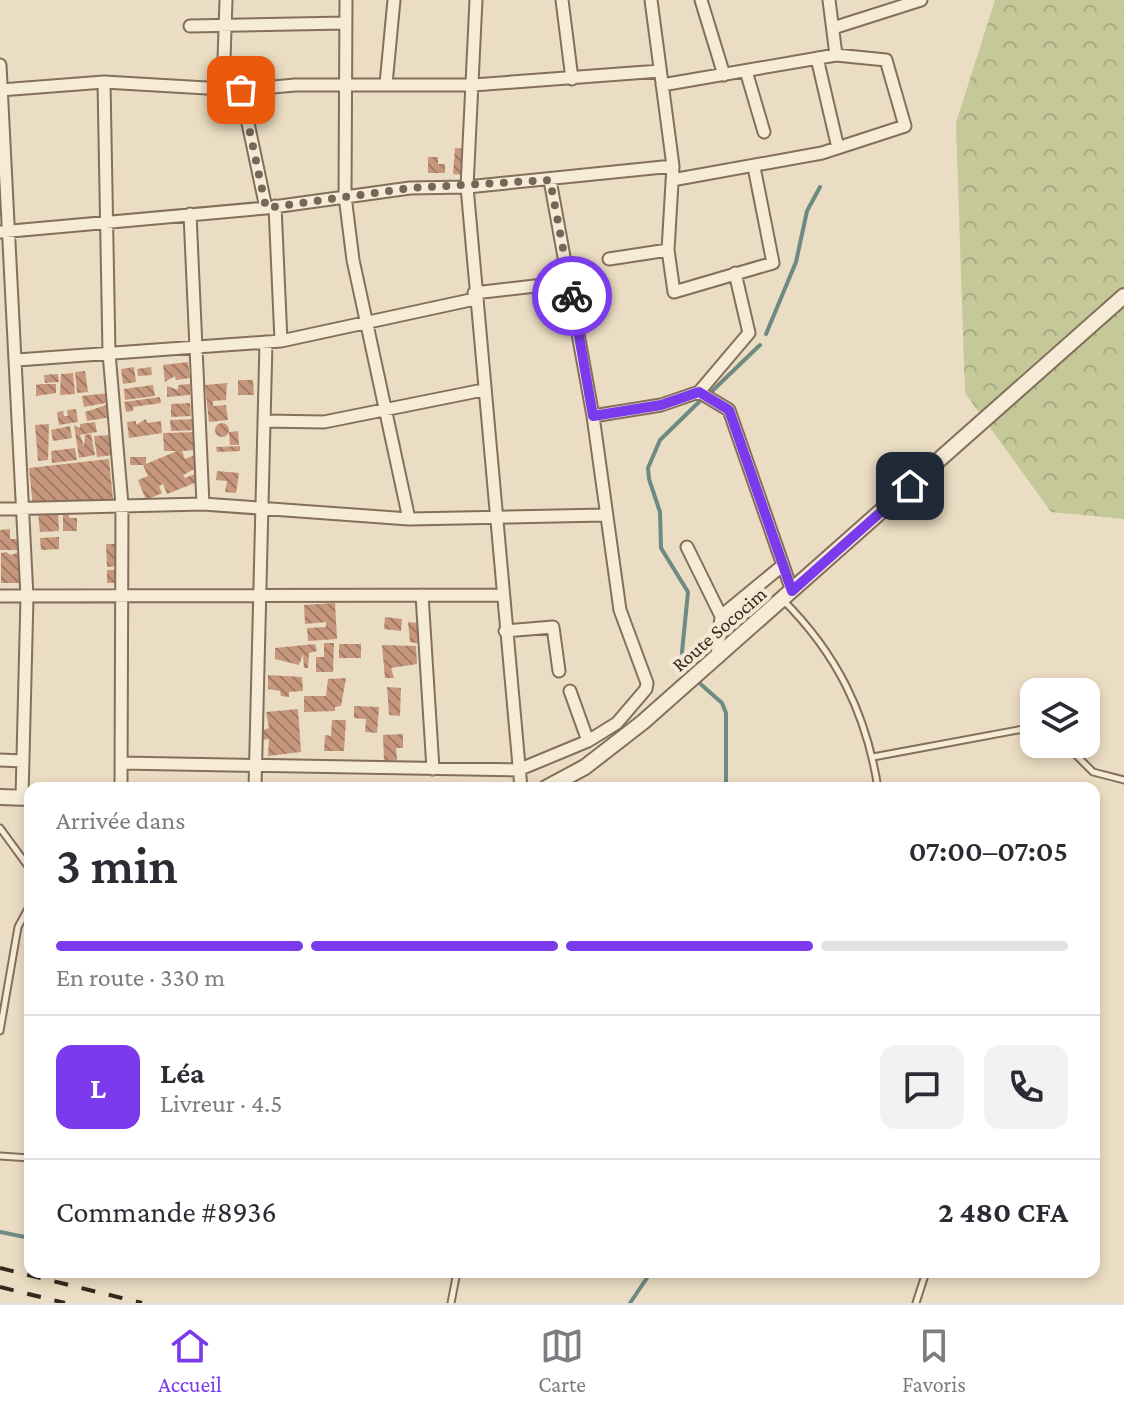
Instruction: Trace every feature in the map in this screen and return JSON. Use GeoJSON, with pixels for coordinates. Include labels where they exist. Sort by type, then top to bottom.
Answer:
{"type":"FeatureCollection","features":[{"type":"Feature","properties":{"kind":"street"},"geometry":{"type":"LineString","coordinates":[[223,89],[226,0]]}},
{"type":"Feature","properties":{"kind":"street"},"geometry":{"type":"LineString","coordinates":[[346,0],[343,84],[345,196],[364,323],[409,519]]}},
{"type":"Feature","properties":{"kind":"street"},"geometry":{"type":"LineString","coordinates":[[386,84],[394,0]]}},
{"type":"Feature","properties":{"kind":"street"},"geometry":{"type":"LineString","coordinates":[[476,0],[467,187],[520,782]]}},
{"type":"Feature","properties":{"kind":"street"},"geometry":{"type":"LineString","coordinates":[[562,0],[572,79]]}},
{"type":"Feature","properties":{"kind":"street"},"geometry":{"type":"LineString","coordinates":[[651,0],[673,166],[668,250],[674,292],[773,263],[754,167]]}},
{"type":"Feature","properties":{"kind":"street"},"geometry":{"type":"LineString","coordinates":[[701,0],[724,75]]}},
{"type":"Feature","properties":{"kind":"street"},"geometry":{"type":"LineString","coordinates":[[829,0],[836,55]]}},
{"type":"Feature","properties":{"kind":"street"},"geometry":{"type":"LineString","coordinates":[[833,28],[921,0]]}},
{"type":"Feature","properties":{"kind":"street"},"geometry":{"type":"LineString","coordinates":[[190,26],[345,23]]}},
{"type":"Feature","properties":{"kind":"street"},"geometry":{"type":"LineString","coordinates":[[662,85],[836,55],[888,61],[905,126],[838,148],[754,167],[672,180]]}},
{"type":"Feature","properties":{"kind":"street"},"geometry":{"type":"LineString","coordinates":[[817,58],[838,148]]}},
{"type":"Feature","properties":{"kind":"street"},"geometry":{"type":"LineString","coordinates":[[0,65],[5,231],[17,360],[27,597],[25,782]]}},
{"type":"Feature","properties":{"kind":"street"},"geometry":{"type":"LineString","coordinates":[[1,90],[104,82],[241,90],[343,84],[473,85],[660,71]]}},
{"type":"Feature","properties":{"kind":"street"},"geometry":{"type":"LineString","coordinates":[[746,71],[764,132]]}},
{"type":"Feature","properties":{"kind":"street"},"geometry":{"type":"LineString","coordinates":[[104,82],[104,222],[109,353],[122,505],[121,782]]}},
{"type":"Feature","properties":{"kind":"street"},"geometry":{"type":"LineString","coordinates":[[241,90],[270,207],[281,341]]}},
{"type":"Feature","properties":{"kind":"street"},"geometry":{"type":"LineString","coordinates":[[5,231],[270,207],[410,188],[467,187],[673,166]]}},
{"type":"Feature","properties":{"kind":"street"},"geometry":{"type":"LineString","coordinates":[[121,763],[518,770],[588,741],[617,723],[647,686],[620,610],[604,515],[593,416],[550,180]]}},
{"type":"Feature","properties":{"kind":"street"},"geometry":{"type":"LineString","coordinates":[[190,214],[203,504]]}},
{"type":"Feature","properties":{"kind":"street"},"geometry":{"type":"LineString","coordinates":[[609,259],[668,250]]}},
{"type":"Feature","properties":{"kind":"street"},"geometry":{"type":"LineString","coordinates":[[593,416],[661,405],[699,392],[749,333],[735,273]]}},
{"type":"Feature","properties":{"kind":"street"},"geometry":{"type":"LineString","coordinates":[[17,360],[281,341],[475,296],[570,282]]}},
{"type":"Feature","properties":{"kind":"street","name":"Route Sococim"},"geometry":{"type":"LineString","coordinates":[[558,782],[612,748],[687,684],[1124,296]]}},
{"type":"Feature","properties":{"kind":"street"},"geometry":{"type":"LineString","coordinates":[[255,782],[266,342]]}},
{"type":"Feature","properties":{"kind":"street"},"geometry":{"type":"LineString","coordinates":[[265,421],[324,422],[483,390]]}},
{"type":"Feature","properties":{"kind":"street"},"geometry":{"type":"LineString","coordinates":[[699,392],[729,410],[783,565],[787,595]]}},
{"type":"Feature","properties":{"kind":"street"},"geometry":{"type":"LineString","coordinates":[[0,509],[24,511],[203,504],[409,519],[495,520],[604,515]]}},
{"type":"Feature","properties":{"kind":"street"},"geometry":{"type":"LineString","coordinates":[[687,547],[721,616],[717,658]]}},
{"type":"Feature","properties":{"kind":"street"},"geometry":{"type":"LineString","coordinates":[[721,616],[783,565]]}},
{"type":"Feature","properties":{"kind":"street"},"geometry":{"type":"LineString","coordinates":[[422,595],[433,769]]}},
{"type":"Feature","properties":{"kind":"street"},"geometry":{"type":"LineString","coordinates":[[0,596],[502,595]]}},
{"type":"Feature","properties":{"kind":"street"},"geometry":{"type":"LineString","coordinates":[[505,631],[553,627],[559,671]]}},
{"type":"Feature","properties":{"kind":"street"},"geometry":{"type":"LineString","coordinates":[[570,691],[588,741]]}},
{"type":"Feature","properties":{"kind":"street"},"geometry":{"type":"LineString","coordinates":[[0,760],[23,761]]}},
{"type":"Feature","properties":{"kind":"street"},"geometry":{"type":"LineString","coordinates":[[0,797],[24,798]]}},
{"type":"Feature","properties":{"kind":"lane"},"geometry":{"type":"LineString","coordinates":[[787,595],[854,697],[873,757],[877,782]]}},
{"type":"Feature","properties":{"kind":"lane"},"geometry":{"type":"LineString","coordinates":[[873,757],[1020,730]]}},
{"type":"Feature","properties":{"kind":"lane"},"geometry":{"type":"LineString","coordinates":[[1079,758],[1093,772],[1124,780]]}},
{"type":"Feature","properties":{"kind":"lane"},"geometry":{"type":"LineString","coordinates":[[0,828],[24,861]]}},
{"type":"Feature","properties":{"kind":"lane"},"geometry":{"type":"LineString","coordinates":[[0,1031],[18,927],[24,916]]}},
{"type":"Feature","properties":{"kind":"lane"},"geometry":{"type":"LineString","coordinates":[[0,1156],[24,1158]]}},
{"type":"Feature","properties":{"kind":"lane"},"geometry":{"type":"LineString","coordinates":[[451,1303],[456,1278]]}},
{"type":"Feature","properties":{"kind":"lane"},"geometry":{"type":"LineString","coordinates":[[916,1303],[924,1278]]}},
{"type":"Feature","properties":{"kind":"green space"},"geometry":{"type":"Polygon","coordinates":[[[995,0],[1124,0],[1124,519],[1051,512],[965,393],[956,123],[995,0]]]}},
{"type":"Feature","properties":{"kind":"building"},"geometry":{"type":"Polygon","coordinates":[[[455,148],[466,149],[465,175],[453,174],[455,148]]]}},
{"type":"Feature","properties":{"kind":"building"},"geometry":{"type":"Polygon","coordinates":[[[428,157],[438,157],[438,164],[445,164],[445,173],[428,173],[428,157]]]}},
{"type":"Feature","properties":{"kind":"building"},"geometry":{"type":"Polygon","coordinates":[[[188,362],[190,378],[176,380],[175,376],[165,382],[163,365],[188,362]]]}},
{"type":"Feature","properties":{"kind":"building"},"geometry":{"type":"Polygon","coordinates":[[[134,367],[136,382],[123,384],[121,369],[134,367]]]}},
{"type":"Feature","properties":{"kind":"building"},"geometry":{"type":"Polygon","coordinates":[[[151,367],[152,375],[138,376],[137,369],[151,367]]]}},
{"type":"Feature","properties":{"kind":"building"},"geometry":{"type":"Polygon","coordinates":[[[85,371],[88,392],[77,393],[75,372],[85,371]]]}},
{"type":"Feature","properties":{"kind":"building"},"geometry":{"type":"Polygon","coordinates":[[[73,373],[75,394],[60,395],[61,374],[73,373]]]}},
{"type":"Feature","properties":{"kind":"building"},"geometry":{"type":"Polygon","coordinates":[[[58,374],[59,382],[45,383],[44,375],[58,374]]]}},
{"type":"Feature","properties":{"kind":"building"},"geometry":{"type":"Polygon","coordinates":[[[238,380],[253,380],[254,395],[238,395],[238,380]]]}},
{"type":"Feature","properties":{"kind":"building"},"geometry":{"type":"Polygon","coordinates":[[[227,383],[226,400],[213,401],[213,406],[226,405],[228,420],[209,422],[205,385],[227,383]]]}},
{"type":"Feature","properties":{"kind":"building"},"geometry":{"type":"Polygon","coordinates":[[[56,384],[56,393],[36,396],[36,385],[56,384]]]}},
{"type":"Feature","properties":{"kind":"building"},"geometry":{"type":"Polygon","coordinates":[[[190,384],[190,395],[167,397],[167,386],[178,390],[178,385],[190,384]]]}},
{"type":"Feature","properties":{"kind":"building"},"geometry":{"type":"Polygon","coordinates":[[[153,385],[155,396],[125,400],[124,389],[153,385]]]}},
{"type":"Feature","properties":{"kind":"building"},"geometry":{"type":"Polygon","coordinates":[[[109,393],[111,402],[84,407],[82,396],[109,393]]]}},
{"type":"Feature","properties":{"kind":"building"},"geometry":{"type":"Polygon","coordinates":[[[160,397],[161,403],[133,407],[133,411],[126,412],[124,402],[160,397]]]}},
{"type":"Feature","properties":{"kind":"building"},"geometry":{"type":"Polygon","coordinates":[[[190,403],[191,416],[171,417],[171,404],[190,403]]]}},
{"type":"Feature","properties":{"kind":"building"},"geometry":{"type":"Polygon","coordinates":[[[109,404],[111,417],[87,421],[85,412],[109,404]]]}},
{"type":"Feature","properties":{"kind":"building"},"geometry":{"type":"Polygon","coordinates":[[[76,409],[78,422],[59,425],[57,412],[63,411],[64,416],[68,416],[67,410],[76,409]]]}},
{"type":"Feature","properties":{"kind":"building"},"geometry":{"type":"Polygon","coordinates":[[[146,419],[147,423],[161,421],[162,433],[129,438],[127,422],[136,421],[136,425],[146,419]]]}},
{"type":"Feature","properties":{"kind":"building"},"geometry":{"type":"Polygon","coordinates":[[[197,419],[197,430],[171,431],[170,420],[197,419]]]}},
{"type":"Feature","properties":{"kind":"building"},"geometry":{"type":"Polygon","coordinates":[[[95,422],[97,432],[80,435],[84,446],[85,435],[91,434],[95,455],[79,458],[74,425],[80,428],[80,424],[95,422]]]}},
{"type":"Feature","properties":{"kind":"building"},"geometry":{"type":"Polygon","coordinates":[[[222,423],[229,430],[222,437],[215,430],[222,423]]]}},
{"type":"Feature","properties":{"kind":"building"},"geometry":{"type":"Polygon","coordinates":[[[49,424],[48,460],[38,461],[35,425],[49,424]]]}},
{"type":"Feature","properties":{"kind":"building"},"geometry":{"type":"Polygon","coordinates":[[[70,426],[72,438],[53,441],[51,430],[70,426]]]}},
{"type":"Feature","properties":{"kind":"building"},"geometry":{"type":"Polygon","coordinates":[[[238,431],[239,445],[230,445],[229,432],[238,431]]]}},
{"type":"Feature","properties":{"kind":"building"},"geometry":{"type":"Polygon","coordinates":[[[198,432],[198,450],[182,451],[185,459],[195,455],[200,466],[183,475],[185,478],[202,471],[205,479],[167,494],[163,484],[159,486],[162,493],[146,500],[138,480],[148,476],[143,465],[130,465],[130,457],[146,457],[146,464],[177,451],[164,451],[163,433],[198,432]]]}},
{"type":"Feature","properties":{"kind":"building"},"geometry":{"type":"Polygon","coordinates":[[[111,435],[113,455],[97,457],[94,436],[111,435]]]}},
{"type":"Feature","properties":{"kind":"building"},"geometry":{"type":"Polygon","coordinates":[[[240,446],[240,451],[217,452],[216,447],[240,446]]]}},
{"type":"Feature","properties":{"kind":"building"},"geometry":{"type":"Polygon","coordinates":[[[75,448],[77,460],[52,463],[51,451],[75,448]]]}},
{"type":"Feature","properties":{"kind":"building"},"geometry":{"type":"Polygon","coordinates":[[[109,459],[113,499],[33,507],[29,468],[109,459]]]}},
{"type":"Feature","properties":{"kind":"building"},"geometry":{"type":"Polygon","coordinates":[[[217,471],[239,473],[236,493],[225,492],[227,481],[216,480],[217,471]]]}},
{"type":"Feature","properties":{"kind":"building"},"geometry":{"type":"Polygon","coordinates":[[[63,511],[69,511],[69,518],[77,518],[77,531],[63,531],[63,511]]]}},
{"type":"Feature","properties":{"kind":"building"},"geometry":{"type":"Polygon","coordinates":[[[58,512],[59,531],[40,532],[38,513],[58,512]]]}},
{"type":"Feature","properties":{"kind":"building"},"geometry":{"type":"Polygon","coordinates":[[[10,529],[10,539],[22,539],[22,550],[0,550],[0,530],[10,529]]]}},
{"type":"Feature","properties":{"kind":"building"},"geometry":{"type":"Polygon","coordinates":[[[59,537],[59,549],[41,550],[40,538],[59,537]]]}},
{"type":"Feature","properties":{"kind":"building"},"geometry":{"type":"Polygon","coordinates":[[[106,544],[118,544],[119,566],[107,567],[106,544]]]}},
{"type":"Feature","properties":{"kind":"building"},"geometry":{"type":"Polygon","coordinates":[[[19,552],[20,583],[1,583],[1,553],[11,555],[19,552]]]}},
{"type":"Feature","properties":{"kind":"building"},"geometry":{"type":"Polygon","coordinates":[[[107,570],[120,570],[120,583],[107,583],[107,570]]]}},
{"type":"Feature","properties":{"kind":"building"},"geometry":{"type":"Polygon","coordinates":[[[335,603],[337,639],[308,641],[307,628],[326,627],[326,622],[305,624],[304,605],[335,603]]]}},
{"type":"Feature","properties":{"kind":"building"},"geometry":{"type":"Polygon","coordinates":[[[385,617],[402,619],[401,631],[384,629],[385,617]]]}},
{"type":"Feature","properties":{"kind":"building"},"geometry":{"type":"Polygon","coordinates":[[[408,622],[419,623],[421,644],[410,642],[408,622]]]}},
{"type":"Feature","properties":{"kind":"building"},"geometry":{"type":"Polygon","coordinates":[[[324,643],[334,643],[333,672],[316,672],[316,657],[324,657],[324,643]]]}},
{"type":"Feature","properties":{"kind":"building"},"geometry":{"type":"Polygon","coordinates":[[[315,644],[317,651],[309,653],[308,668],[304,668],[303,654],[299,665],[275,659],[275,648],[315,644]]]}},
{"type":"Feature","properties":{"kind":"building"},"geometry":{"type":"Polygon","coordinates":[[[339,644],[361,644],[361,658],[339,658],[339,644]]]}},
{"type":"Feature","properties":{"kind":"building"},"geometry":{"type":"Polygon","coordinates":[[[382,645],[416,646],[417,664],[391,668],[394,678],[385,678],[382,645]]]}},
{"type":"Feature","properties":{"kind":"building"},"geometry":{"type":"Polygon","coordinates":[[[268,675],[302,677],[303,691],[289,692],[289,697],[281,696],[280,691],[268,689],[268,675]]]}},
{"type":"Feature","properties":{"kind":"building"},"geometry":{"type":"Polygon","coordinates":[[[346,678],[341,706],[335,707],[335,711],[304,712],[304,696],[326,696],[328,679],[346,678]]]}},
{"type":"Feature","properties":{"kind":"building"},"geometry":{"type":"Polygon","coordinates":[[[387,687],[401,688],[400,716],[389,715],[387,687]]]}},
{"type":"Feature","properties":{"kind":"building"},"geometry":{"type":"Polygon","coordinates":[[[354,706],[379,707],[377,733],[365,732],[366,719],[354,718],[354,706]]]}},
{"type":"Feature","properties":{"kind":"building"},"geometry":{"type":"Polygon","coordinates":[[[298,709],[301,752],[268,756],[269,739],[262,740],[262,730],[269,728],[266,712],[298,709]]]}},
{"type":"Feature","properties":{"kind":"building"},"geometry":{"type":"Polygon","coordinates":[[[332,720],[346,720],[344,751],[324,751],[325,735],[331,736],[332,720]]]}},
{"type":"Feature","properties":{"kind":"building"},"geometry":{"type":"Polygon","coordinates":[[[403,734],[403,748],[396,748],[397,760],[384,761],[383,735],[403,734]]]}},
{"type":"Feature","properties":{"kind":"waterway"},"geometry":{"type":"LineString","coordinates":[[766,334],[796,262],[807,211],[820,187]]}},
{"type":"Feature","properties":{"kind":"waterway"},"geometry":{"type":"LineString","coordinates":[[708,395],[760,345]]}},
{"type":"Feature","properties":{"kind":"waterway"},"geometry":{"type":"LineString","coordinates":[[700,401],[660,440],[648,468],[660,512],[661,548],[688,592],[682,652],[687,672],[722,703],[726,713],[726,782]]}},
{"type":"Feature","properties":{"kind":"waterway"},"geometry":{"type":"LineString","coordinates":[[0,1232],[24,1237]]}},
{"type":"Feature","properties":{"kind":"waterway"},"geometry":{"type":"LineString","coordinates":[[630,1303],[647,1278]]}},
{"type":"Feature","properties":{"kind":"railway"},"geometry":{"type":"LineString","coordinates":[[0,1268],[24,1274]]}},
{"type":"Feature","properties":{"kind":"railway"},"geometry":{"type":"LineString","coordinates":[[41,1278],[142,1303]]}},
{"type":"Feature","properties":{"kind":"railway"},"geometry":{"type":"LineString","coordinates":[[0,1287],[65,1303]]}},
{"type":"Feature","properties":{"kind":"way so far"},"geometry":{"type":"LineString","coordinates":[[241,90],[266,208],[410,188],[550,180],[572,296]]}},
{"type":"Feature","properties":{"kind":"route"},"geometry":{"type":"LineString","coordinates":[[572,296],[593,416],[661,405],[699,392],[707,400],[729,410],[792,591],[910,486]]}}]}
